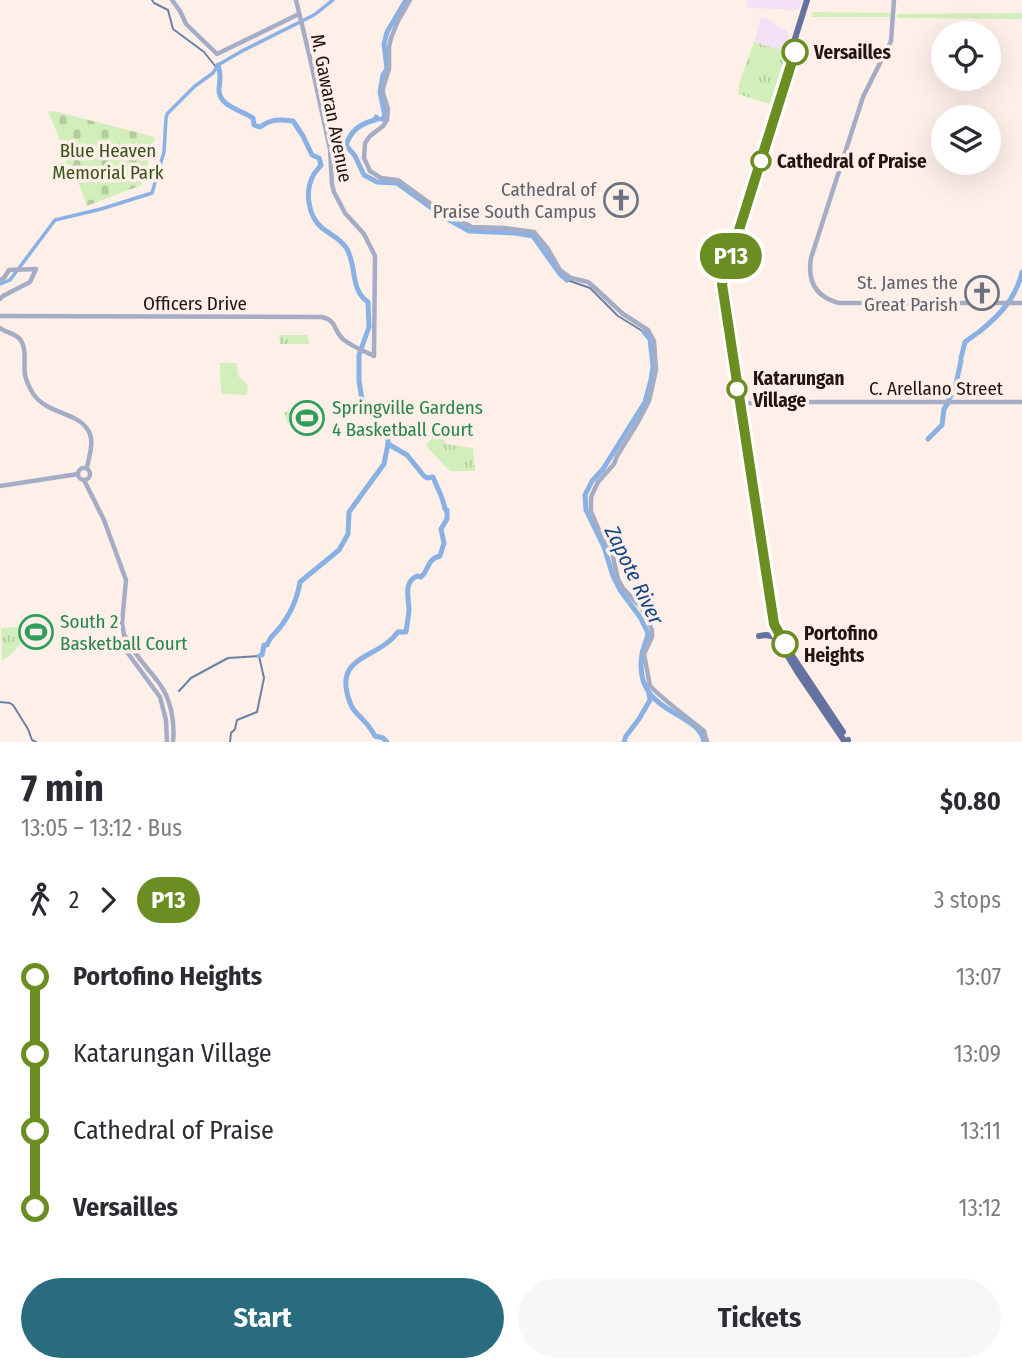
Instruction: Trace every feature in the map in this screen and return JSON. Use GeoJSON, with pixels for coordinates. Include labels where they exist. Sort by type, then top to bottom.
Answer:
{"type":"FeatureCollection","features":[{"type":"Feature","properties":{"kind":"main road"},"geometry":{"type":"LineString","coordinates":[[809,0],[722,284],[774,624],[779,636],[848,741]]}},
{"type":"Feature","properties":{"kind":"main road"},"geometry":{"type":"LineString","coordinates":[[809,0],[718,284],[770,621],[776,638],[798,673],[848,741]]}},
{"type":"Feature","properties":{"kind":"main road"},"geometry":{"type":"LineString","coordinates":[[759,635],[776,638]]}},
{"type":"Feature","properties":{"kind":"street","name":"M. Gawaran Avenue"},"geometry":{"type":"LineString","coordinates":[[172,0],[186,24],[216,54],[300,15],[330,149],[332,186],[341,207],[360,228],[374,251],[376,260],[374,356]]}},
{"type":"Feature","properties":{"kind":"street"},"geometry":{"type":"LineString","coordinates":[[300,15],[296,2],[302,0]]}},
{"type":"Feature","properties":{"kind":"street"},"geometry":{"type":"LineString","coordinates":[[410,0],[398,21],[389,47],[389,69],[383,88],[388,109],[387,120],[367,139],[364,152],[366,165],[377,177],[398,180],[438,209],[468,225],[534,232],[560,270],[571,278],[587,282],[594,287],[651,335],[654,341],[656,370],[649,401],[614,464],[594,489],[591,510],[612,552],[618,579],[642,609],[652,630],[650,644],[644,654],[650,686],[678,712],[704,730],[707,742]]}},
{"type":"Feature","properties":{"kind":"street"},"geometry":{"type":"LineString","coordinates":[[894,0],[891,41],[863,97],[811,258],[809,272],[819,293],[827,300],[839,303],[1022,303]]}},
{"type":"Feature","properties":{"kind":"street"},"geometry":{"type":"LineString","coordinates":[[0,280],[12,270],[36,269],[30,282],[0,299]]}},
{"type":"Feature","properties":{"kind":"street","name":"Officers Drive"},"geometry":{"type":"LineString","coordinates":[[0,316],[322,317],[332,321],[342,338],[374,356]]}},
{"type":"Feature","properties":{"kind":"street"},"geometry":{"type":"LineString","coordinates":[[0,328],[22,342],[27,380],[37,399],[47,408],[80,422],[89,431],[92,440],[87,467],[91,474],[85,480]]}},
{"type":"Feature","properties":{"kind":"street","name":"C. Arellano Street"},"geometry":{"type":"LineString","coordinates":[[740,402],[1022,402]]}},
{"type":"Feature","properties":{"kind":"street"},"geometry":{"type":"LineString","coordinates":[[78,474],[81,468],[87,467]]}},
{"type":"Feature","properties":{"kind":"street"},"geometry":{"type":"LineString","coordinates":[[78,474],[85,480],[104,520],[126,580],[122,616],[127,652],[169,703],[173,742]]}},
{"type":"Feature","properties":{"kind":"street"},"geometry":{"type":"LineString","coordinates":[[0,486],[78,474]]}},
{"type":"Feature","properties":{"kind":"street"},"geometry":{"type":"LineString","coordinates":[[160,691],[167,742]]}},
{"type":"Feature","properties":{"kind":"shaded area"},"geometry":{"type":"Polygon","coordinates":[[[748,0],[802,0],[799,9],[790,11],[746,8],[748,0]]]}},
{"type":"Feature","properties":{"kind":"shaded area"},"geometry":{"type":"Polygon","coordinates":[[[761,17],[786,30],[790,36],[786,52],[754,42],[761,17]]]}},
{"type":"Feature","properties":{"kind":"green space"},"geometry":{"type":"Polygon","coordinates":[[[813,12],[891,13],[890,17],[811,17],[813,12]]]}},
{"type":"Feature","properties":{"kind":"green space"},"geometry":{"type":"Polygon","coordinates":[[[1022,13],[1022,19],[897,18],[897,14],[1022,13]]]}},
{"type":"Feature","properties":{"kind":"green space"},"geometry":{"type":"Polygon","coordinates":[[[754,42],[786,52],[770,104],[738,94],[754,42]]]}},
{"type":"Feature","properties":{"kind":"green space","name":"Blue Heaven Memorial Park"},"geometry":{"type":"Polygon","coordinates":[[[54,111],[155,137],[142,185],[87,206],[72,165],[66,165],[48,112],[54,111]]]}},
{"type":"Feature","properties":{"kind":"green space"},"geometry":{"type":"Polygon","coordinates":[[[279,335],[307,335],[310,344],[280,344],[279,335]]]}},
{"type":"Feature","properties":{"kind":"green space"},"geometry":{"type":"Polygon","coordinates":[[[220,363],[236,363],[239,377],[248,385],[247,395],[221,394],[220,363]]]}},
{"type":"Feature","properties":{"kind":"green space"},"geometry":{"type":"Polygon","coordinates":[[[313,411],[318,423],[287,423],[284,412],[313,411]]]}},
{"type":"Feature","properties":{"kind":"green space"},"geometry":{"type":"Polygon","coordinates":[[[437,431],[447,444],[473,448],[475,471],[450,471],[426,446],[437,431]]]}},
{"type":"Feature","properties":{"kind":"green space"},"geometry":{"type":"Polygon","coordinates":[[[1,628],[28,628],[29,637],[10,656],[2,660],[1,628]]]}},
{"type":"Feature","properties":{"kind":"waterway"},"geometry":{"type":"LineString","coordinates":[[152,0],[168,10],[173,29],[204,52],[216,67]]}},
{"type":"Feature","properties":{"kind":"waterway"},"geometry":{"type":"LineString","coordinates":[[0,284],[10,280],[55,220],[152,193],[164,152],[167,114],[195,86],[213,73],[218,65],[314,15],[333,0]]}},
{"type":"Feature","properties":{"kind":"waterway","name":"Zapote River"},"geometry":{"type":"LineString","coordinates":[[382,119],[385,116],[380,92],[387,69],[384,44],[387,32],[406,0]]}},
{"type":"Feature","properties":{"kind":"waterway"},"geometry":{"type":"LineString","coordinates":[[218,65],[220,95],[226,104],[253,118],[254,125],[260,127],[275,120],[293,121],[312,155],[319,158],[321,165],[314,174],[308,195],[313,217],[347,249],[356,285],[368,302],[369,327],[359,355],[362,399],[388,438],[388,444],[407,455],[424,476],[433,477],[447,510],[447,519],[441,529],[444,543],[440,556],[430,562],[421,577],[417,576],[408,585],[409,611],[406,632],[398,632],[359,660],[351,667],[347,676],[346,688],[352,707],[375,736],[387,742]]}},
{"type":"Feature","properties":{"kind":"waterway","name":"Zapote River"},"geometry":{"type":"LineString","coordinates":[[378,119],[376,117],[356,129],[346,145],[364,175],[377,182],[397,183],[444,217],[469,231],[533,236],[567,280]]}},
{"type":"Feature","properties":{"kind":"waterway"},"geometry":{"type":"LineString","coordinates":[[979,332],[1006,305],[1016,290],[1022,272]]}},
{"type":"Feature","properties":{"kind":"waterway","name":"Zapote River"},"geometry":{"type":"LineString","coordinates":[[567,280],[590,288],[618,316],[644,332]]}},
{"type":"Feature","properties":{"kind":"waterway","name":"Zapote River"},"geometry":{"type":"LineString","coordinates":[[644,332],[650,339],[653,366],[645,402],[603,469],[592,481],[585,495],[586,510],[620,590],[648,633],[642,654],[642,674],[647,689],[667,709],[691,723],[704,742]]}},
{"type":"Feature","properties":{"kind":"waterway"},"geometry":{"type":"LineString","coordinates":[[961,358],[965,342],[976,334]]}},
{"type":"Feature","properties":{"kind":"waterway"},"geometry":{"type":"LineString","coordinates":[[948,401],[955,388],[961,361]]}},
{"type":"Feature","properties":{"kind":"waterway"},"geometry":{"type":"LineString","coordinates":[[928,439],[942,425],[944,409],[948,403]]}},
{"type":"Feature","properties":{"kind":"waterway"},"geometry":{"type":"LineString","coordinates":[[259,656],[262,655],[264,645],[267,645],[289,614],[300,582],[339,550],[348,534],[349,512],[384,464],[388,444]]}},
{"type":"Feature","properties":{"kind":"waterway"},"geometry":{"type":"LineString","coordinates":[[179,691],[191,678],[228,658],[259,656],[264,678],[257,712],[237,720],[230,742]]}},
{"type":"Feature","properties":{"kind":"waterway"},"geometry":{"type":"LineString","coordinates":[[624,742],[650,700],[649,694]]}},
{"type":"Feature","properties":{"kind":"waterway"},"geometry":{"type":"LineString","coordinates":[[0,702],[13,705],[32,740],[36,742]]}},
{"type":"Feature","properties":{"kind":"bus line","name":"P13"},"geometry":{"type":"LineString","coordinates":[[785,644],[774,624],[722,284],[795,52]]}},
{"type":"Feature","properties":{"kind":"place","name":"Versailles"},"geometry":{"type":"Point","coordinates":[795,52]}},
{"type":"Feature","properties":{"kind":"place","name":"Cathedral of Praise"},"geometry":{"type":"Point","coordinates":[761,161]}},
{"type":"Feature","properties":{"kind":"place","name":"Cathedral of Praise South Campus"},"geometry":{"type":"Point","coordinates":[621,200]}},
{"type":"Feature","properties":{"kind":"place","name":"St. James the Great Parish"},"geometry":{"type":"Point","coordinates":[982,293]}},
{"type":"Feature","properties":{"kind":"place","name":"Katarungan Village"},"geometry":{"type":"Point","coordinates":[737,389]}},
{"type":"Feature","properties":{"kind":"place","name":"Springville Gardens 4 Basketball Court"},"geometry":{"type":"Point","coordinates":[307,418]}},
{"type":"Feature","properties":{"kind":"place","name":"South 2 Basketball Court"},"geometry":{"type":"Point","coordinates":[36,632]}},
{"type":"Feature","properties":{"kind":"place","name":"Portofino Heights"},"geometry":{"type":"Point","coordinates":[785,644]}}]}
